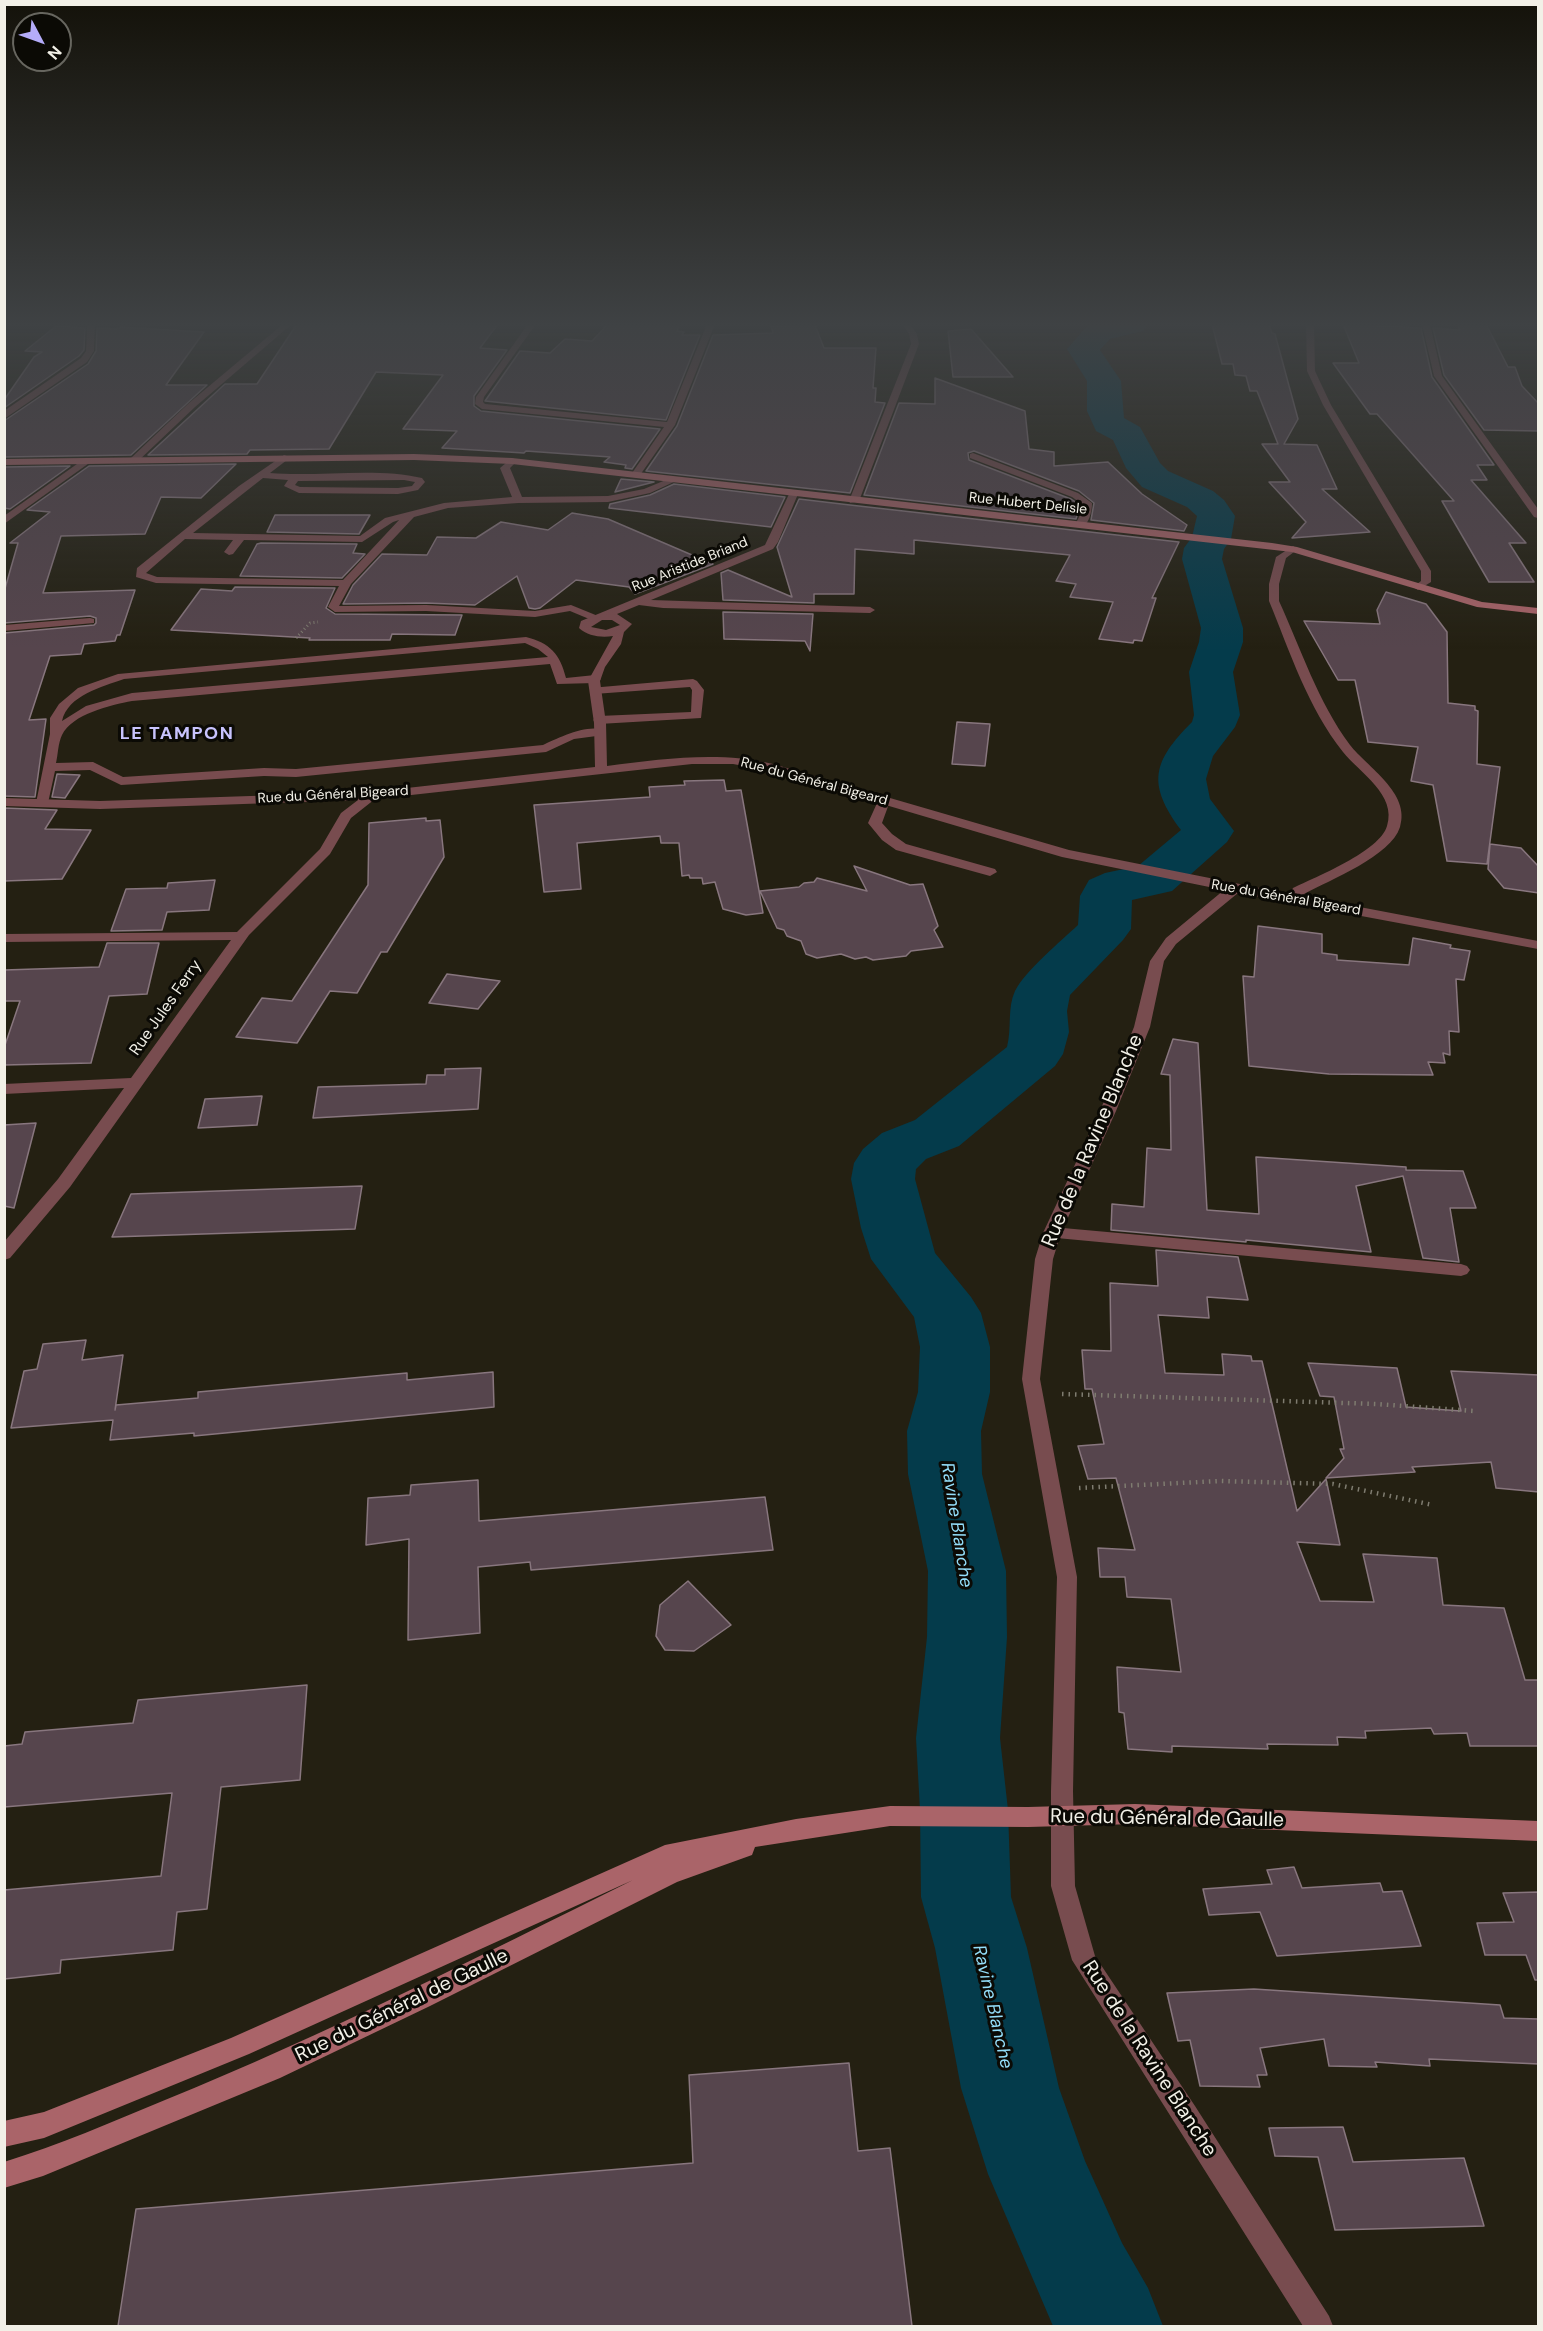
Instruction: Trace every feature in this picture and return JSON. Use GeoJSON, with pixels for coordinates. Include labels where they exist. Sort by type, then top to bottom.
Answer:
{"type":"FeatureCollection","features":[{"type":"Feature","properties":{"kind":"main road","name":"Rue Hubert Delisle"},"geometry":{"type":"LineString","coordinates":[[4,462],[414,456],[512,461],[1293,549],[1481,605],[1539,610]]}},
{"type":"Feature","properties":{"kind":"main road","name":"Rue du Général de Gaulle"},"geometry":{"type":"LineString","coordinates":[[4,2134],[44,2125],[240,2046],[665,1854],[796,1829],[890,1816],[1028,1817],[1135,1814],[1539,1831]]}},
{"type":"Feature","properties":{"kind":"main road","name":"Rue du Général de Gaulle"},"geometry":{"type":"LineString","coordinates":[[4,2175],[43,2163],[271,2069],[421,1998],[669,1874],[796,1829]]}},
{"type":"Feature","properties":{"kind":"street"},"geometry":{"type":"LineString","coordinates":[[134,460],[163,433]]}},
{"type":"Feature","properties":{"kind":"street"},"geometry":{"type":"LineString","coordinates":[[635,476],[665,433]]}},
{"type":"Feature","properties":{"kind":"street"},"geometry":{"type":"LineString","coordinates":[[854,501],[881,433]]}},
{"type":"Feature","properties":{"kind":"street"},"geometry":{"type":"LineString","coordinates":[[1344,433],[1426,571],[1426,582],[1418,587]]}},
{"type":"Feature","properties":{"kind":"street"},"geometry":{"type":"LineString","coordinates":[[1479,433],[1539,515]]}},
{"type":"Feature","properties":{"kind":"street"},"geometry":{"type":"LineString","coordinates":[[973,456],[1081,499],[1087,503],[1087,510],[1080,525]]}},
{"type":"Feature","properties":{"kind":"street"},"geometry":{"type":"LineString","coordinates":[[284,458],[242,488],[141,570],[140,575],[156,580],[346,583]]}},
{"type":"Feature","properties":{"kind":"street"},"geometry":{"type":"LineString","coordinates":[[4,521],[87,460]]}},
{"type":"Feature","properties":{"kind":"street"},"geometry":{"type":"LineString","coordinates":[[512,461],[505,468],[518,500]]}},
{"type":"Feature","properties":{"kind":"street"},"geometry":{"type":"LineString","coordinates":[[263,475],[295,478],[404,477],[420,482],[415,488],[398,491],[299,490],[289,486],[295,478]]}},
{"type":"Feature","properties":{"kind":"street"},"geometry":{"type":"LineString","coordinates":[[184,536],[362,538],[389,520],[448,505],[518,500],[608,499],[647,491],[673,480]]}},
{"type":"Feature","properties":{"kind":"street","name":"Rue Aristide Briand"},"geometry":{"type":"LineString","coordinates":[[597,618],[769,547],[793,494]]}},
{"type":"Feature","properties":{"kind":"street"},"geometry":{"type":"LineString","coordinates":[[411,514],[346,583],[333,607],[338,610],[426,608],[524,614],[571,608],[597,618],[614,617],[624,621],[626,626],[619,632],[600,634],[596,645],[594,685],[600,726],[601,770]]}},
{"type":"Feature","properties":{"kind":"street"},"geometry":{"type":"LineString","coordinates":[[229,552],[241,537]]}},
{"type":"Feature","properties":{"kind":"street"},"geometry":{"type":"LineString","coordinates":[[1293,549],[1281,557],[1274,584],[1275,601],[1331,728],[1348,751],[1385,790],[1394,809],[1393,829],[1376,847],[1352,863],[1298,891],[1294,899]]}},
{"type":"Feature","properties":{"kind":"street"},"geometry":{"type":"LineString","coordinates":[[640,602],[870,610]]}},
{"type":"Feature","properties":{"kind":"street"},"geometry":{"type":"LineString","coordinates":[[596,645],[584,626],[597,618]]}},
{"type":"Feature","properties":{"kind":"street"},"geometry":{"type":"LineString","coordinates":[[4,628],[90,621]]}},
{"type":"Feature","properties":{"kind":"street"},"geometry":{"type":"LineString","coordinates":[[596,645],[619,640],[619,632]]}},
{"type":"Feature","properties":{"kind":"street"},"geometry":{"type":"LineString","coordinates":[[42,803],[49,768],[56,734],[56,718],[63,707],[82,690],[122,676],[526,640],[549,649],[553,654],[561,682],[594,685],[693,683],[698,690],[697,715],[600,726],[546,748],[296,773],[264,772],[144,781],[121,781],[93,766],[49,768]]}},
{"type":"Feature","properties":{"kind":"street"},"geometry":{"type":"LineString","coordinates":[[56,734],[74,715],[118,700],[555,660]]}},
{"type":"Feature","properties":{"kind":"street"},"geometry":{"type":"LineString","coordinates":[[96,684],[91,688],[94,693],[118,700]]}},
{"type":"Feature","properties":{"kind":"street","name":"Rue du Général Bigeard"},"geometry":{"type":"LineString","coordinates":[[4,802],[100,805],[371,796],[692,760],[733,760],[769,767],[1067,854],[1185,879],[1539,945]]}},
{"type":"Feature","properties":{"kind":"street","name":"Rue Jules Ferry"},"geometry":{"type":"LineString","coordinates":[[4,1254],[64,1182],[241,936],[325,851],[346,816],[371,796]]}},
{"type":"Feature","properties":{"kind":"street"},"geometry":{"type":"LineString","coordinates":[[885,801],[875,823],[887,837],[901,847],[990,872]]}},
{"type":"Feature","properties":{"kind":"street","name":"Rue de la Ravine Blanche"},"geometry":{"type":"LineString","coordinates":[[1235,888],[1171,941],[1157,961],[1142,1027],[1108,1111],[1052,1233],[1044,1259],[1031,1379],[1067,1578],[1062,1816],[1063,1886],[1084,1960],[1319,2326]]}},
{"type":"Feature","properties":{"kind":"street"},"geometry":{"type":"LineString","coordinates":[[4,938],[241,936]]}},
{"type":"Feature","properties":{"kind":"street"},"geometry":{"type":"LineString","coordinates":[[4,1089],[135,1083]]}},
{"type":"Feature","properties":{"kind":"street"},"geometry":{"type":"LineString","coordinates":[[1052,1233],[1461,1270]]}},
{"type":"Feature","properties":{"kind":"path"},"geometry":{"type":"LineString","coordinates":[[291,640],[299,636],[310,623],[337,620],[348,610]]}},
{"type":"Feature","properties":{"kind":"path"},"geometry":{"type":"LineString","coordinates":[[1034,1393],[1376,1404],[1474,1411]]}},
{"type":"Feature","properties":{"kind":"path"},"geometry":{"type":"LineString","coordinates":[[1051,1489],[1220,1481],[1333,1485],[1433,1504]]}},
{"type":"Feature","properties":{"kind":"building"},"geometry":{"type":"Polygon","coordinates":[[[4,433],[155,433],[131,455],[4,457],[4,433]]]}},
{"type":"Feature","properties":{"kind":"building"},"geometry":{"type":"Polygon","coordinates":[[[172,433],[339,433],[329,449],[250,450],[247,454],[148,455],[172,433]]]}},
{"type":"Feature","properties":{"kind":"building"},"geometry":{"type":"Polygon","coordinates":[[[455,433],[657,433],[632,469],[625,468],[626,465],[604,462],[610,457],[442,448],[455,433]]]}},
{"type":"Feature","properties":{"kind":"building"},"geometry":{"type":"Polygon","coordinates":[[[672,433],[873,433],[850,493],[646,471],[672,433]]]}},
{"type":"Feature","properties":{"kind":"building"},"geometry":{"type":"Polygon","coordinates":[[[888,433],[1027,433],[1029,449],[1054,452],[1054,466],[1108,462],[1142,494],[1187,525],[1184,531],[1091,520],[1094,503],[1079,491],[974,451],[968,453],[969,460],[1071,499],[1080,505],[1076,519],[864,495],[888,433]]]}},
{"type":"Feature","properties":{"kind":"building"},"geometry":{"type":"Polygon","coordinates":[[[1274,433],[1290,433],[1284,444],[1317,445],[1337,489],[1322,489],[1370,532],[1292,538],[1306,522],[1269,482],[1290,482],[1262,444],[1278,444],[1274,433]]]}},
{"type":"Feature","properties":{"kind":"building"},"geometry":{"type":"Polygon","coordinates":[[[1394,433],[1471,433],[1494,465],[1477,465],[1487,480],[1471,480],[1526,543],[1509,543],[1534,582],[1489,582],[1442,501],[1454,501],[1394,433]]]}},
{"type":"Feature","properties":{"kind":"building"},"geometry":{"type":"Polygon","coordinates":[[[236,464],[201,498],[161,497],[145,534],[61,536],[43,593],[135,590],[120,635],[117,635],[115,641],[84,644],[81,654],[50,656],[29,720],[46,719],[35,797],[4,796],[4,633],[96,623],[96,618],[90,616],[4,623],[4,592],[18,543],[10,543],[50,512],[27,510],[89,466],[236,464]]]}},
{"type":"Feature","properties":{"kind":"building"},"geometry":{"type":"Polygon","coordinates":[[[70,466],[10,509],[4,508],[4,467],[70,466]]]}},
{"type":"Feature","properties":{"kind":"building"},"geometry":{"type":"Polygon","coordinates":[[[621,479],[654,482],[615,492],[621,479]]]}},
{"type":"Feature","properties":{"kind":"building"},"geometry":{"type":"Polygon","coordinates":[[[674,484],[785,497],[771,527],[609,508],[610,504],[650,495],[674,484]]]}},
{"type":"Feature","properties":{"kind":"building"},"geometry":{"type":"Polygon","coordinates":[[[799,499],[1179,542],[1152,598],[1156,598],[1142,641],[1134,640],[1133,643],[1099,639],[1113,602],[1070,597],[1076,584],[1056,581],[1070,555],[914,540],[914,554],[855,549],[854,594],[814,594],[814,603],[723,600],[721,573],[728,570],[792,597],[777,547],[799,499]]]}},
{"type":"Feature","properties":{"kind":"building"},"geometry":{"type":"Polygon","coordinates":[[[572,513],[608,519],[713,564],[635,594],[629,587],[576,580],[540,608],[535,609],[529,608],[517,576],[475,605],[343,604],[353,585],[382,554],[427,555],[437,537],[476,538],[501,522],[548,530],[572,513]]]}},
{"type":"Feature","properties":{"kind":"building"},"geometry":{"type":"Polygon","coordinates":[[[275,515],[370,515],[359,534],[267,532],[275,515]]]}},
{"type":"Feature","properties":{"kind":"building"},"geometry":{"type":"Polygon","coordinates":[[[257,544],[357,544],[353,553],[365,554],[342,578],[240,576],[257,544]]]}},
{"type":"Feature","properties":{"kind":"building"},"geometry":{"type":"Polygon","coordinates":[[[235,587],[335,588],[326,608],[335,614],[462,615],[455,635],[392,634],[390,640],[309,640],[310,638],[171,630],[201,589],[232,591],[235,587]]]}},
{"type":"Feature","properties":{"kind":"building"},"geometry":{"type":"Polygon","coordinates":[[[1386,592],[1426,604],[1447,632],[1448,703],[1475,706],[1475,710],[1478,711],[1477,764],[1500,767],[1487,864],[1447,861],[1433,785],[1411,781],[1418,747],[1368,742],[1355,680],[1338,680],[1304,621],[1380,624],[1377,610],[1386,592]]]}},
{"type":"Feature","properties":{"kind":"building"},"geometry":{"type":"Polygon","coordinates":[[[723,612],[813,614],[810,651],[805,641],[724,639],[723,612]]]}},
{"type":"Feature","properties":{"kind":"building"},"geometry":{"type":"Polygon","coordinates":[[[957,722],[990,724],[985,766],[952,764],[957,722]]]}},
{"type":"Feature","properties":{"kind":"building"},"geometry":{"type":"Polygon","coordinates":[[[57,774],[80,775],[65,798],[52,797],[57,774]]]}},
{"type":"Feature","properties":{"kind":"building"},"geometry":{"type":"Polygon","coordinates":[[[724,780],[726,791],[741,790],[763,913],[746,915],[723,909],[715,882],[703,884],[702,878],[682,876],[679,843],[661,843],[660,836],[577,843],[581,889],[544,892],[534,805],[650,797],[649,787],[685,785],[684,781],[724,780]]]}},
{"type":"Feature","properties":{"kind":"building"},"geometry":{"type":"Polygon","coordinates":[[[4,808],[57,810],[45,829],[91,830],[62,879],[4,881],[4,808]]]}},
{"type":"Feature","properties":{"kind":"building"},"geometry":{"type":"Polygon","coordinates":[[[426,818],[426,821],[440,820],[444,857],[387,952],[381,952],[357,993],[330,991],[297,1043],[236,1037],[262,998],[292,1001],[368,885],[369,823],[426,818]]]}},
{"type":"Feature","properties":{"kind":"building"},"geometry":{"type":"Polygon","coordinates":[[[1490,844],[1521,848],[1539,867],[1539,893],[1504,888],[1488,869],[1490,844]]]}},
{"type":"Feature","properties":{"kind":"building"},"geometry":{"type":"Polygon","coordinates":[[[854,866],[910,885],[923,884],[938,926],[934,930],[943,947],[911,951],[906,956],[873,960],[866,957],[855,959],[841,954],[817,958],[806,954],[801,941],[787,936],[784,930],[777,928],[760,891],[799,887],[804,883],[814,882],[817,878],[867,891],[854,866]]]}},
{"type":"Feature","properties":{"kind":"building"},"geometry":{"type":"Polygon","coordinates":[[[215,880],[209,910],[167,912],[162,930],[111,931],[126,889],[167,888],[168,883],[215,880]]]}},
{"type":"Feature","properties":{"kind":"building"},"geometry":{"type":"Polygon","coordinates":[[[1258,926],[1322,934],[1322,953],[1337,955],[1337,960],[1409,965],[1413,938],[1470,951],[1464,980],[1456,979],[1459,1032],[1449,1031],[1450,1055],[1443,1053],[1445,1063],[1428,1062],[1433,1075],[1329,1074],[1249,1066],[1243,976],[1254,977],[1258,926]]]}},
{"type":"Feature","properties":{"kind":"building"},"geometry":{"type":"Polygon","coordinates":[[[107,943],[159,943],[147,994],[109,996],[91,1063],[4,1065],[4,1048],[20,1001],[4,1001],[4,970],[99,967],[107,943]]]}},
{"type":"Feature","properties":{"kind":"building"},"geometry":{"type":"Polygon","coordinates":[[[447,974],[500,981],[478,1009],[429,1003],[447,974]]]}},
{"type":"Feature","properties":{"kind":"building"},"geometry":{"type":"Polygon","coordinates":[[[1173,1039],[1198,1043],[1207,1210],[1259,1214],[1256,1157],[1406,1167],[1406,1170],[1463,1171],[1476,1208],[1450,1208],[1459,1262],[1423,1258],[1403,1176],[1356,1186],[1371,1252],[1111,1230],[1112,1204],[1144,1207],[1147,1148],[1171,1150],[1170,1075],[1161,1074],[1173,1039]]]}},
{"type":"Feature","properties":{"kind":"building"},"geometry":{"type":"Polygon","coordinates":[[[481,1068],[478,1109],[313,1118],[318,1087],[426,1084],[427,1075],[445,1075],[445,1069],[481,1068]]]}},
{"type":"Feature","properties":{"kind":"building"},"geometry":{"type":"Polygon","coordinates":[[[262,1096],[257,1125],[198,1128],[205,1099],[262,1096]]]}},
{"type":"Feature","properties":{"kind":"building"},"geometry":{"type":"Polygon","coordinates":[[[36,1123],[14,1208],[4,1206],[4,1125],[36,1123]]]}},
{"type":"Feature","properties":{"kind":"building"},"geometry":{"type":"Polygon","coordinates":[[[362,1186],[355,1229],[112,1237],[131,1194],[362,1186]]]}},
{"type":"Feature","properties":{"kind":"building"},"geometry":{"type":"Polygon","coordinates":[[[1156,1250],[1238,1257],[1248,1300],[1207,1297],[1209,1318],[1158,1315],[1165,1373],[1224,1375],[1222,1354],[1251,1356],[1252,1361],[1262,1361],[1297,1511],[1326,1479],[1340,1545],[1297,1542],[1320,1601],[1374,1602],[1363,1554],[1437,1558],[1443,1605],[1504,1608],[1525,1680],[1539,1680],[1539,1746],[1470,1746],[1467,1733],[1434,1734],[1431,1728],[1365,1731],[1366,1738],[1337,1737],[1338,1745],[1267,1744],[1268,1749],[1172,1746],[1172,1752],[1128,1749],[1124,1713],[1119,1712],[1117,1667],[1181,1672],[1171,1599],[1127,1597],[1125,1577],[1100,1577],[1098,1548],[1135,1550],[1116,1478],[1088,1479],[1078,1446],[1104,1444],[1092,1389],[1085,1389],[1082,1350],[1111,1351],[1110,1283],[1158,1286],[1156,1250]]]}},
{"type":"Feature","properties":{"kind":"building"},"geometry":{"type":"Polygon","coordinates":[[[86,1340],[82,1360],[123,1355],[115,1410],[116,1405],[198,1398],[198,1392],[407,1373],[407,1380],[493,1372],[494,1407],[194,1436],[194,1433],[110,1440],[113,1420],[11,1428],[24,1371],[37,1369],[43,1344],[86,1340]]]}},
{"type":"Feature","properties":{"kind":"building"},"geometry":{"type":"Polygon","coordinates":[[[1308,1363],[1397,1368],[1406,1407],[1461,1411],[1451,1371],[1539,1375],[1539,1492],[1496,1488],[1491,1462],[1412,1467],[1415,1472],[1326,1478],[1344,1458],[1340,1449],[1344,1449],[1334,1397],[1320,1396],[1308,1363]]]}},
{"type":"Feature","properties":{"kind":"building"},"geometry":{"type":"Polygon","coordinates":[[[478,1480],[479,1521],[765,1497],[773,1550],[531,1570],[530,1562],[478,1567],[480,1633],[408,1640],[409,1539],[366,1545],[368,1498],[410,1495],[411,1485],[478,1480]]]}},
{"type":"Feature","properties":{"kind":"building"},"geometry":{"type":"Polygon","coordinates":[[[688,1581],[731,1625],[694,1651],[665,1650],[656,1636],[660,1605],[688,1581]]]}},
{"type":"Feature","properties":{"kind":"building"},"geometry":{"type":"Polygon","coordinates":[[[307,1685],[300,1780],[221,1787],[207,1909],[177,1912],[173,1950],[61,1960],[60,1973],[4,1979],[4,1890],[161,1876],[172,1793],[4,1807],[4,1746],[22,1744],[25,1732],[133,1723],[138,1700],[307,1685]]]}},
{"type":"Feature","properties":{"kind":"building"},"geometry":{"type":"Polygon","coordinates":[[[1294,1867],[1302,1888],[1380,1883],[1383,1892],[1402,1891],[1421,1946],[1277,1956],[1260,1912],[1209,1915],[1203,1889],[1272,1884],[1267,1870],[1294,1867]]]}},
{"type":"Feature","properties":{"kind":"building"},"geometry":{"type":"Polygon","coordinates":[[[1539,1892],[1539,1980],[1535,1980],[1526,1955],[1485,1955],[1477,1923],[1514,1922],[1503,1893],[1539,1892]]]}},
{"type":"Feature","properties":{"kind":"building"},"geometry":{"type":"Polygon","coordinates":[[[1254,1989],[1500,2005],[1504,2018],[1539,2019],[1539,2064],[1429,2059],[1430,2066],[1375,2062],[1377,2067],[1329,2066],[1324,2039],[1260,2048],[1267,2075],[1257,2075],[1260,2087],[1200,2086],[1190,2040],[1178,2041],[1167,1993],[1254,1989]]]}},
{"type":"Feature","properties":{"kind":"building"},"geometry":{"type":"Polygon","coordinates":[[[849,2063],[858,2151],[890,2148],[912,2326],[118,2326],[136,2209],[693,2163],[689,2075],[849,2063]]]}},
{"type":"Feature","properties":{"kind":"building"},"geometry":{"type":"Polygon","coordinates":[[[1343,2127],[1353,2162],[1464,2158],[1484,2226],[1335,2230],[1318,2157],[1275,2156],[1269,2128],[1343,2127]]]}},
{"type":"Feature","properties":{"kind":"waterway","name":"Ravine Blanche"},"geometry":{"type":"LineString","coordinates":[[1110,2326],[1085,2280],[1039,2174],[1010,2088],[981,1948],[966,1897],[964,1810],[958,1738],[967,1637],[967,1571],[945,1474],[944,1431],[954,1392],[955,1347],[947,1313],[904,1259],[894,1228],[883,1179],[885,1163],[904,1146],[937,1133],[1034,1054],[1040,1032],[1038,1011],[1043,991],[1104,929],[1108,891],[1124,884],[1154,880],[1209,831],[1185,799],[1182,779],[1189,756],[1212,727],[1217,715],[1211,672],[1221,642],[1222,628],[1202,559],[1204,548],[1211,539],[1216,516],[1211,508],[1200,499],[1155,479],[1144,468],[1126,433]]}},
{"type":"Feature","properties":{"kind":"district","name":"LE TAMPON"},"geometry":{"type":"Point","coordinates":[177,734]}}]}
